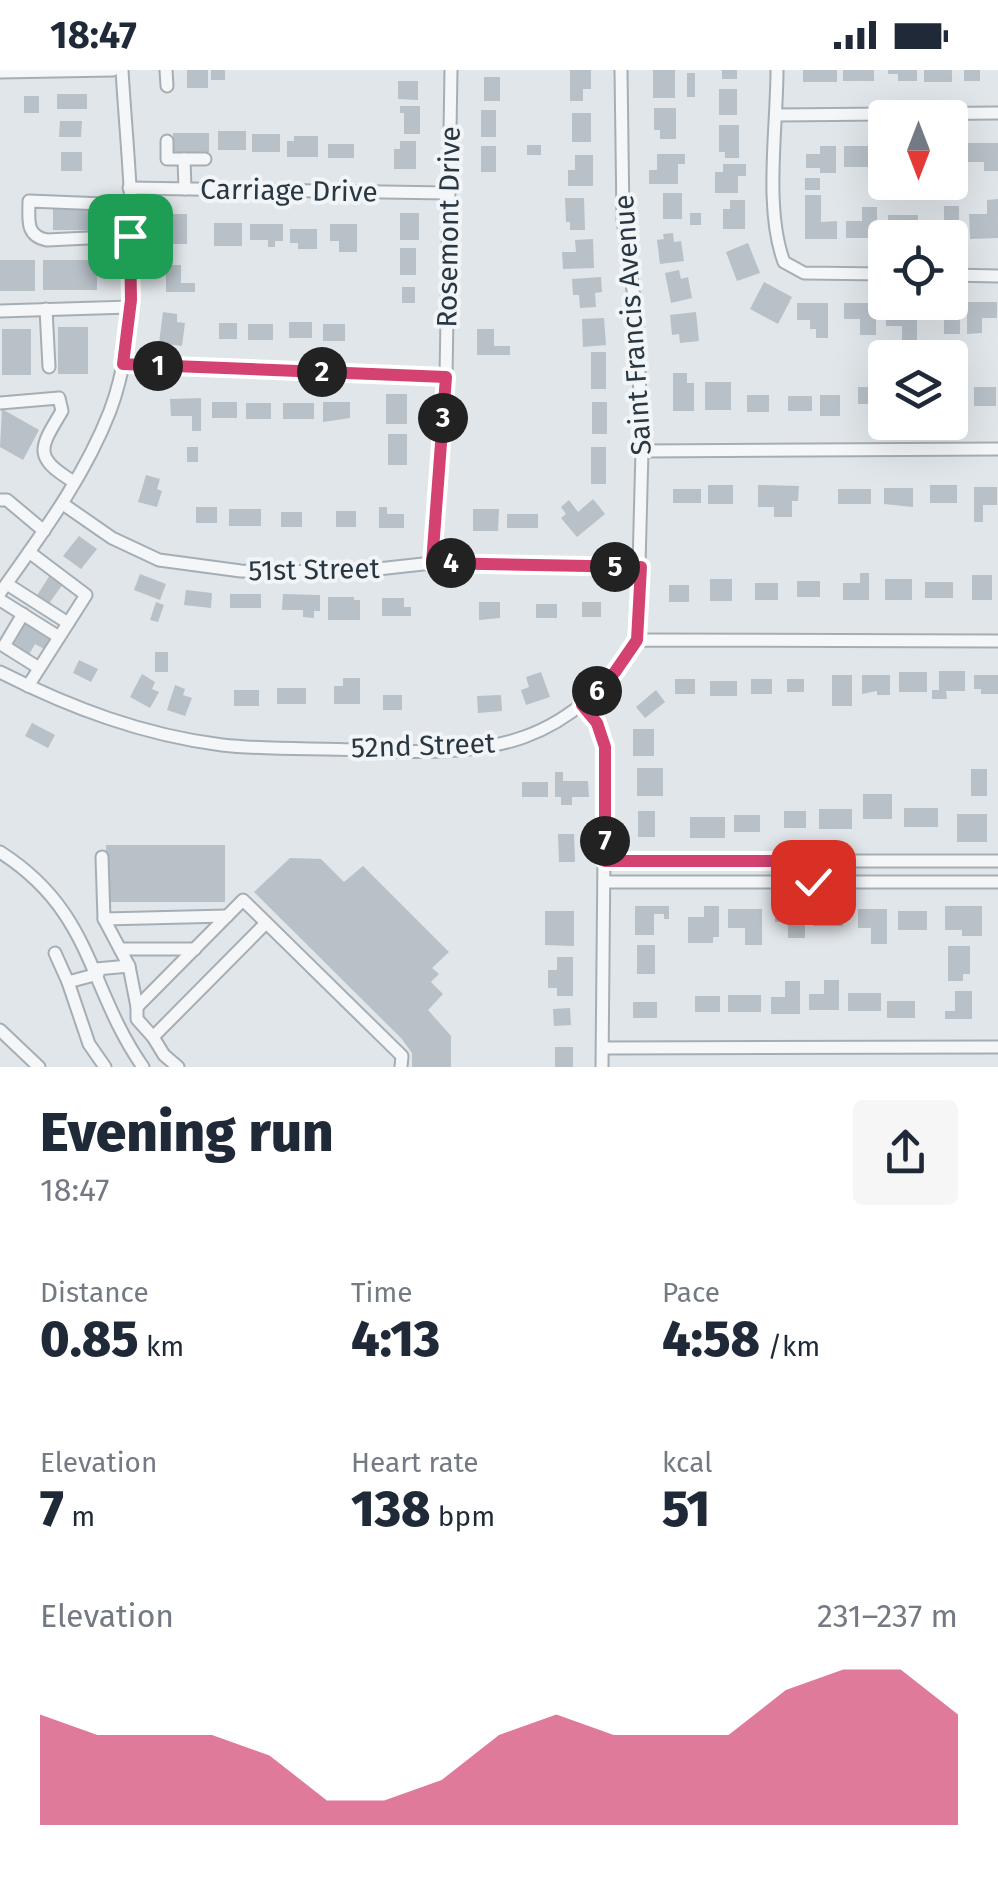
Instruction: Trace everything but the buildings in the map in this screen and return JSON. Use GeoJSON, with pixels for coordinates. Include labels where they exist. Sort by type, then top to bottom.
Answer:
{"type":"FeatureCollection","features":[{"type":"Feature","properties":{"kind":"street"},"geometry":{"type":"LineString","coordinates":[[0,72],[113,70]]}},
{"type":"Feature","properties":{"kind":"street"},"geometry":{"type":"LineString","coordinates":[[2,592],[63,504],[110,410],[123,364],[130,306],[130,204],[122,70]]}},
{"type":"Feature","properties":{"kind":"street"},"geometry":{"type":"LineString","coordinates":[[166,70],[167,86]]}},
{"type":"Feature","properties":{"kind":"street","name":"Rosemont Drive"},"geometry":{"type":"LineString","coordinates":[[432,563],[446,377],[451,70]]}},
{"type":"Feature","properties":{"kind":"street","name":"Saint Francis Avenue"},"geometry":{"type":"LineString","coordinates":[[621,70],[623,218],[637,319],[642,451],[637,640]]}},
{"type":"Feature","properties":{"kind":"street"},"geometry":{"type":"LineString","coordinates":[[777,70],[774,207],[776,241],[784,262],[804,273],[868,274]]}},
{"type":"Feature","properties":{"kind":"street"},"geometry":{"type":"LineString","coordinates":[[777,115],[998,113]]}},
{"type":"Feature","properties":{"kind":"street"},"geometry":{"type":"LineString","coordinates":[[167,140],[167,159],[205,159]]}},
{"type":"Feature","properties":{"kind":"street"},"geometry":{"type":"LineString","coordinates":[[184,159],[184,188]]}},
{"type":"Feature","properties":{"kind":"street","name":"Carriage Drive"},"geometry":{"type":"LineString","coordinates":[[129,188],[448,193]]}},
{"type":"Feature","properties":{"kind":"street"},"geometry":{"type":"LineString","coordinates":[[130,204],[29,201],[30,231],[37,238],[130,236]]}},
{"type":"Feature","properties":{"kind":"street"},"geometry":{"type":"LineString","coordinates":[[104,204],[105,237]]}},
{"type":"Feature","properties":{"kind":"street"},"geometry":{"type":"LineString","coordinates":[[968,276],[998,276]]}},
{"type":"Feature","properties":{"kind":"street"},"geometry":{"type":"LineString","coordinates":[[0,311],[130,306]]}},
{"type":"Feature","properties":{"kind":"street"},"geometry":{"type":"LineString","coordinates":[[46,309],[49,367]]}},
{"type":"Feature","properties":{"kind":"street"},"geometry":{"type":"LineString","coordinates":[[123,364],[446,377]]}},
{"type":"Feature","properties":{"kind":"street"},"geometry":{"type":"LineString","coordinates":[[0,403],[59,398],[62,410],[42,443],[43,455],[50,467],[74,482]]}},
{"type":"Feature","properties":{"kind":"street"},"geometry":{"type":"LineString","coordinates":[[642,451],[998,448]]}},
{"type":"Feature","properties":{"kind":"street"},"geometry":{"type":"LineString","coordinates":[[0,500],[7,500],[44,531]]}},
{"type":"Feature","properties":{"kind":"street","name":"51st Street"},"geometry":{"type":"LineString","coordinates":[[63,504],[112,538],[159,560],[240,572],[352,572],[432,563],[641,567]]}},
{"type":"Feature","properties":{"kind":"street"},"geometry":{"type":"LineString","coordinates":[[28,686],[86,595],[29,552]]}},
{"type":"Feature","properties":{"kind":"street"},"geometry":{"type":"LineString","coordinates":[[2,592],[23,614],[60,637]]}},
{"type":"Feature","properties":{"kind":"street"},"geometry":{"type":"LineString","coordinates":[[2,592],[68,623]]}},
{"type":"Feature","properties":{"kind":"street"},"geometry":{"type":"LineString","coordinates":[[23,614],[4,646],[39,668]]}},
{"type":"Feature","properties":{"kind":"street"},"geometry":{"type":"LineString","coordinates":[[637,640],[998,641]]}},
{"type":"Feature","properties":{"kind":"street","name":"52nd Street"},"geometry":{"type":"LineString","coordinates":[[0,672],[97,716],[168,736],[224,745],[393,751],[496,745],[541,730],[582,705],[615,672],[637,640]]}},
{"type":"Feature","properties":{"kind":"street"},"geometry":{"type":"LineString","coordinates":[[582,705],[597,723],[605,747],[602,1067]]}},
{"type":"Feature","properties":{"kind":"street"},"geometry":{"type":"LineString","coordinates":[[0,852],[42,884],[65,912],[97,971],[122,1037],[144,1067]]}},
{"type":"Feature","properties":{"kind":"street"},"geometry":{"type":"LineString","coordinates":[[102,858],[104,919],[129,966],[137,1018],[164,1055],[178,1067]]}},
{"type":"Feature","properties":{"kind":"street"},"geometry":{"type":"LineString","coordinates":[[605,861],[998,861]]}},
{"type":"Feature","properties":{"kind":"street"},"geometry":{"type":"LineString","coordinates":[[813,861],[813,882]]}},
{"type":"Feature","properties":{"kind":"street"},"geometry":{"type":"LineString","coordinates":[[604,882],[998,882]]}},
{"type":"Feature","properties":{"kind":"street"},"geometry":{"type":"LineString","coordinates":[[138,1008],[243,900],[402,1056],[401,1067]]}},
{"type":"Feature","properties":{"kind":"street"},"geometry":{"type":"LineString","coordinates":[[104,919],[227,916]]}},
{"type":"Feature","properties":{"kind":"street"},"geometry":{"type":"LineString","coordinates":[[152,1037],[266,923]]}},
{"type":"Feature","properties":{"kind":"street"},"geometry":{"type":"LineString","coordinates":[[120,949],[195,948]]}},
{"type":"Feature","properties":{"kind":"street"},"geometry":{"type":"LineString","coordinates":[[55,953],[89,1044],[105,1067]]}},
{"type":"Feature","properties":{"kind":"street"},"geometry":{"type":"LineString","coordinates":[[68,982],[97,971],[129,966]]}},
{"type":"Feature","properties":{"kind":"street"},"geometry":{"type":"LineString","coordinates":[[0,1030],[39,1067]]}},
{"type":"Feature","properties":{"kind":"street"},"geometry":{"type":"LineString","coordinates":[[602,1048],[998,1047]]}},
{"type":"Feature","properties":{"kind":"route"},"geometry":{"type":"LineString","coordinates":[[130,236],[131,300],[123,364],[446,377],[432,563],[641,567],[637,640],[615,672],[582,705],[602,732],[605,747],[605,861],[813,861],[813,882]]}}]}
